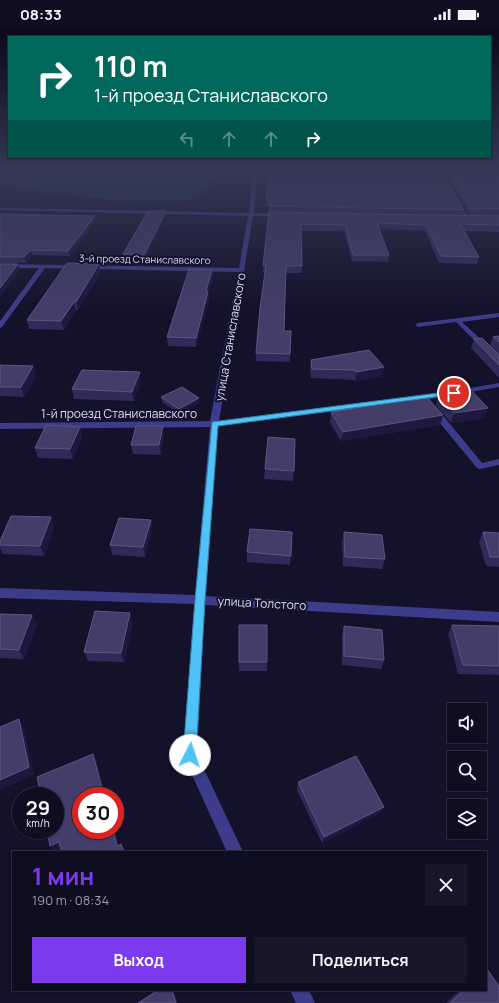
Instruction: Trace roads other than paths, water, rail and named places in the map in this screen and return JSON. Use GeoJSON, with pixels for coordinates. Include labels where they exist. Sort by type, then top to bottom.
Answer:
{"type":"FeatureCollection","features":[{"type":"Feature","properties":{"kind":"street","name":"улица Станиславского"},"geometry":{"type":"LineString","coordinates":[[235,851],[190,755],[200,600],[214,424],[251,216]]}},
{"type":"Feature","properties":{"kind":"street"},"geometry":{"type":"LineString","coordinates":[[459,218],[473,218]]}},
{"type":"Feature","properties":{"kind":"street","name":"3-й проезд Станиславского"},"geometry":{"type":"LineString","coordinates":[[0,266],[241,270]]}},
{"type":"Feature","properties":{"kind":"street"},"geometry":{"type":"LineString","coordinates":[[0,326],[43,267]]}},
{"type":"Feature","properties":{"kind":"street"},"geometry":{"type":"LineString","coordinates":[[418,325],[499,315]]}},
{"type":"Feature","properties":{"kind":"street"},"geometry":{"type":"LineString","coordinates":[[457,320],[499,360]]}},
{"type":"Feature","properties":{"kind":"street","name":"1-й проезд Станиславского"},"geometry":{"type":"LineString","coordinates":[[0,426],[214,424],[424,398],[499,385]]}},
{"type":"Feature","properties":{"kind":"street"},"geometry":{"type":"LineString","coordinates":[[424,398],[480,466],[499,462]]}},
{"type":"Feature","properties":{"kind":"street","name":"улица Толстого"},"geometry":{"type":"LineString","coordinates":[[0,593],[200,600],[499,617]]}},
{"type":"Feature","properties":{"kind":"street"},"geometry":{"type":"LineString","coordinates":[[300,991],[306,1003]]}}]}
